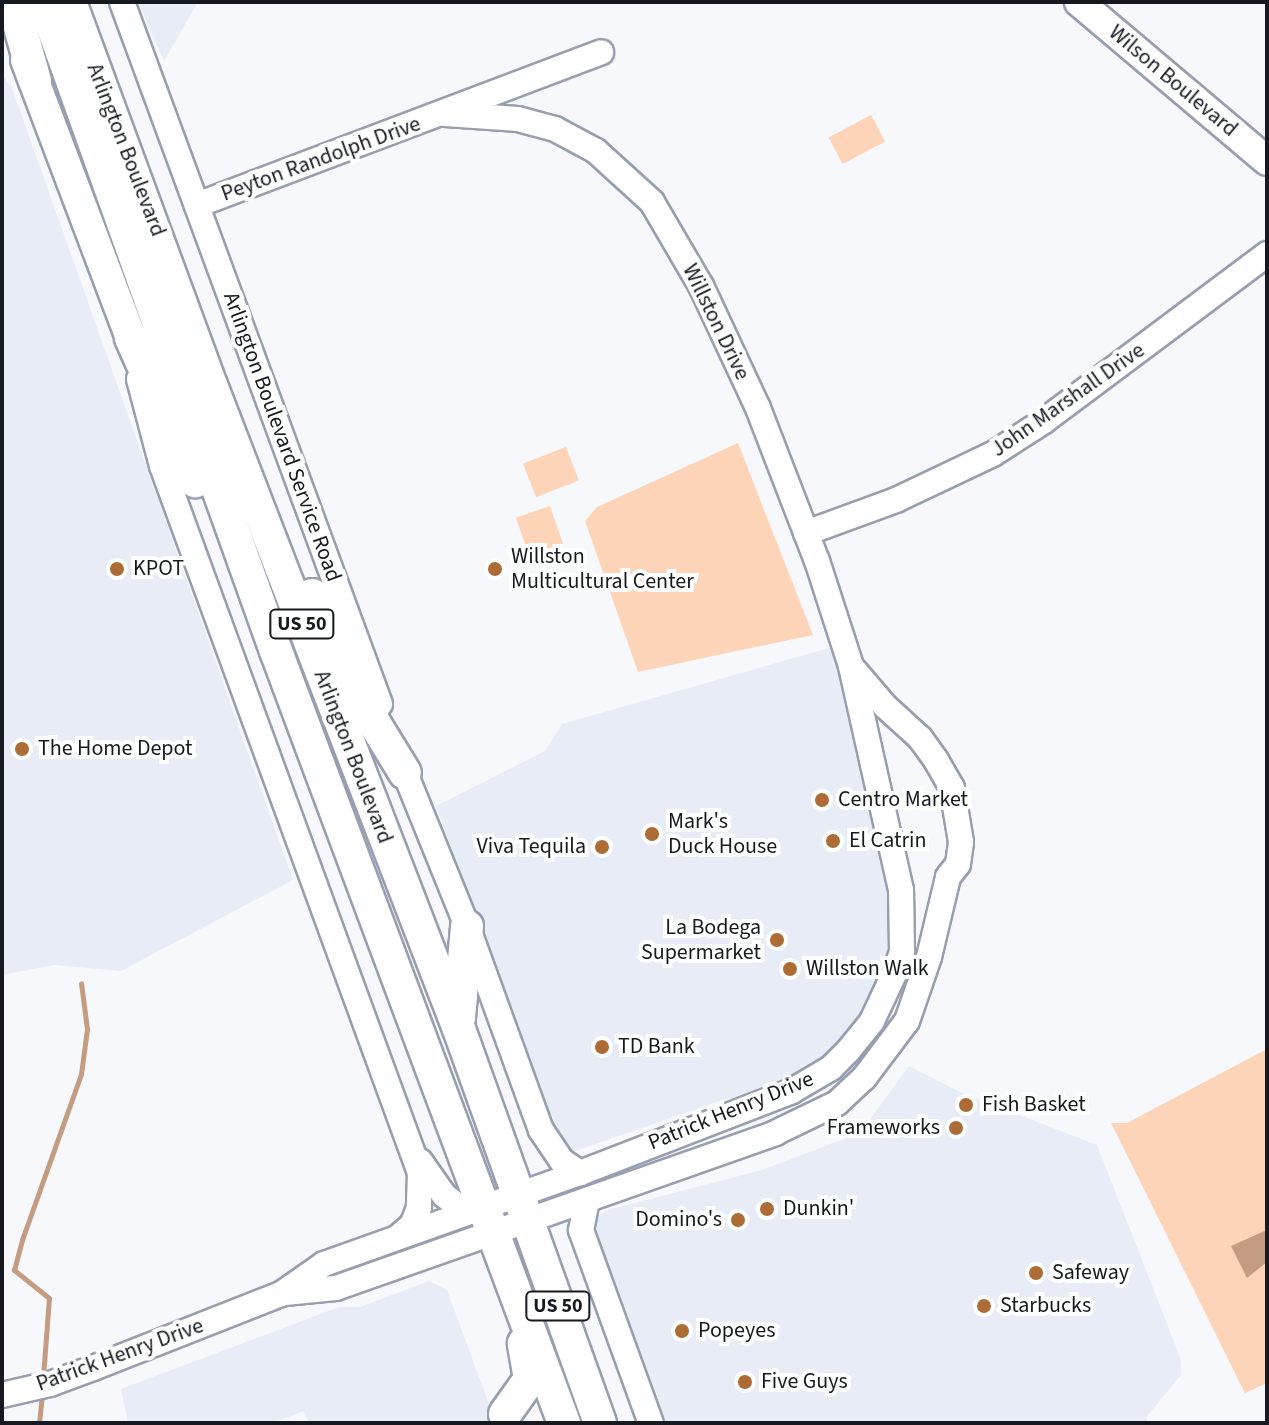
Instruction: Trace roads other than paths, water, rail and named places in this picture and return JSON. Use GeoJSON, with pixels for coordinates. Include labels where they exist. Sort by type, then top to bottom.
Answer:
{"type":"FeatureCollection","features":[{"type":"Feature","properties":{"kind":"highway"},"geometry":{"type":"LineString","coordinates":[[13,2],[35,81]]}},
{"type":"Feature","properties":{"kind":"highway","name":"Arlington Boulevard"},"geometry":{"type":"LineString","coordinates":[[44,2],[482,1216],[514,1286],[564,1423]]}},
{"type":"Feature","properties":{"kind":"highway","name":"Arlington Boulevard"},"geometry":{"type":"LineString","coordinates":[[70,2],[152,216],[211,385],[459,1029],[594,1408],[608,1423]]}},
{"type":"Feature","properties":{"kind":"highway"},"geometry":{"type":"LineString","coordinates":[[83,2],[152,216]]}},
{"type":"Feature","properties":{"kind":"highway"},"geometry":{"type":"LineString","coordinates":[[131,338],[276,651]]}},
{"type":"Feature","properties":{"kind":"highway"},"geometry":{"type":"LineString","coordinates":[[211,385],[375,724],[405,773]]}},
{"type":"Feature","properties":{"kind":"highway"},"geometry":{"type":"LineString","coordinates":[[459,1029],[459,985],[467,926]]}},
{"type":"Feature","properties":{"kind":"highway"},"geometry":{"type":"LineString","coordinates":[[508,1420],[530,1379],[514,1286]]}},
{"type":"Feature","properties":{"kind":"main road","name":"Wilson Boulevard"},"geometry":{"type":"LineString","coordinates":[[1079,2],[1267,161]]}},
{"type":"Feature","properties":{"kind":"main road"},"geometry":{"type":"LineString","coordinates":[[2,3],[35,81],[131,338]]}},
{"type":"Feature","properties":{"kind":"street","name":"Arlington Boulevard Service Road"},"geometry":{"type":"LineString","coordinates":[[122,2],[405,773],[467,926],[541,1130],[562,1161],[580,1173]]}},
{"type":"Feature","properties":{"kind":"street","name":"Peyton Randolph Drive"},"geometry":{"type":"LineString","coordinates":[[197,205],[445,114],[601,52]]}},
{"type":"Feature","properties":{"kind":"street","name":"Willston Drive"},"geometry":{"type":"LineString","coordinates":[[445,114],[518,119],[555,129],[596,151],[652,202],[701,286],[758,408],[806,533],[851,666]]}},
{"type":"Feature","properties":{"kind":"street","name":"John Marshall Drive"},"geometry":{"type":"LineString","coordinates":[[806,533],[896,500],[993,454],[1044,421],[1267,254]]}},
{"type":"Feature","properties":{"kind":"street"},"geometry":{"type":"LineString","coordinates":[[131,338],[147,417],[221,629],[420,1173],[421,1191],[412,1225],[396,1238]]}},
{"type":"Feature","properties":{"kind":"street","name":"Patrick Henry Drive"},"geometry":{"type":"LineString","coordinates":[[522,1206],[580,1173],[792,1091],[831,1068],[862,1035],[887,994],[902,952],[901,890],[851,666]]}},
{"type":"Feature","properties":{"kind":"street","name":"Patrick Henry Drive"},"geometry":{"type":"LineString","coordinates":[[8,1394],[93,1368],[281,1294],[324,1264],[396,1238],[522,1206],[587,1200],[807,1121],[851,1091],[885,1055],[907,1021],[929,957],[948,877],[958,864],[959,817],[952,788],[920,738],[885,706],[851,666]]}},
{"type":"Feature","properties":{"kind":"street"},"geometry":{"type":"LineString","coordinates":[[407,1136],[426,1172],[444,1195],[482,1216]]}},
{"type":"Feature","properties":{"kind":"street"},"geometry":{"type":"LineString","coordinates":[[587,1200],[581,1230],[651,1423]]}},
{"type":"Feature","properties":{"kind":"street","name":"Patrick Henry Drive"},"geometry":{"type":"LineString","coordinates":[[281,1294],[336,1288],[482,1216]]}},
{"type":"Feature","properties":{"kind":"waterway"},"geometry":{"type":"LineString","coordinates":[[43,1377],[49,1298],[14,1270],[81,1074],[87,1029],[81,983]]}},
{"type":"Feature","properties":{"kind":"waterway"},"geometry":{"type":"LineString","coordinates":[[39,1423],[42,1395]]}},
{"type":"Feature","properties":{"kind":"place","name":"KPOT"},"geometry":{"type":"Point","coordinates":[117,569]}},
{"type":"Feature","properties":{"kind":"place","name":"Willston Multicultural Center"},"geometry":{"type":"Point","coordinates":[495,569]}},
{"type":"Feature","properties":{"kind":"place","name":"The Home Depot"},"geometry":{"type":"Point","coordinates":[22,749]}},
{"type":"Feature","properties":{"kind":"place","name":"Centro Market"},"geometry":{"type":"Point","coordinates":[822,800]}},
{"type":"Feature","properties":{"kind":"place","name":"Mark's Duck House"},"geometry":{"type":"Point","coordinates":[652,834]}},
{"type":"Feature","properties":{"kind":"place","name":"El Catrin"},"geometry":{"type":"Point","coordinates":[833,841]}},
{"type":"Feature","properties":{"kind":"place","name":"Viva Tequila"},"geometry":{"type":"Point","coordinates":[602,847]}},
{"type":"Feature","properties":{"kind":"place","name":"La Bodega Supermarket"},"geometry":{"type":"Point","coordinates":[777,940]}},
{"type":"Feature","properties":{"kind":"place","name":"Willston Walk"},"geometry":{"type":"Point","coordinates":[790,969]}},
{"type":"Feature","properties":{"kind":"place","name":"TD Bank"},"geometry":{"type":"Point","coordinates":[602,1047]}},
{"type":"Feature","properties":{"kind":"place","name":"Fish Basket"},"geometry":{"type":"Point","coordinates":[966,1105]}},
{"type":"Feature","properties":{"kind":"place","name":"Frameworks"},"geometry":{"type":"Point","coordinates":[956,1128]}},
{"type":"Feature","properties":{"kind":"place","name":"Dunkin'"},"geometry":{"type":"Point","coordinates":[767,1209]}},
{"type":"Feature","properties":{"kind":"place","name":"Domino's"},"geometry":{"type":"Point","coordinates":[738,1220]}},
{"type":"Feature","properties":{"kind":"place","name":"Safeway"},"geometry":{"type":"Point","coordinates":[1036,1273]}},
{"type":"Feature","properties":{"kind":"place","name":"Starbucks"},"geometry":{"type":"Point","coordinates":[984,1306]}},
{"type":"Feature","properties":{"kind":"place","name":"Popeyes"},"geometry":{"type":"Point","coordinates":[682,1331]}},
{"type":"Feature","properties":{"kind":"place","name":"Five Guys"},"geometry":{"type":"Point","coordinates":[745,1382]}}]}
